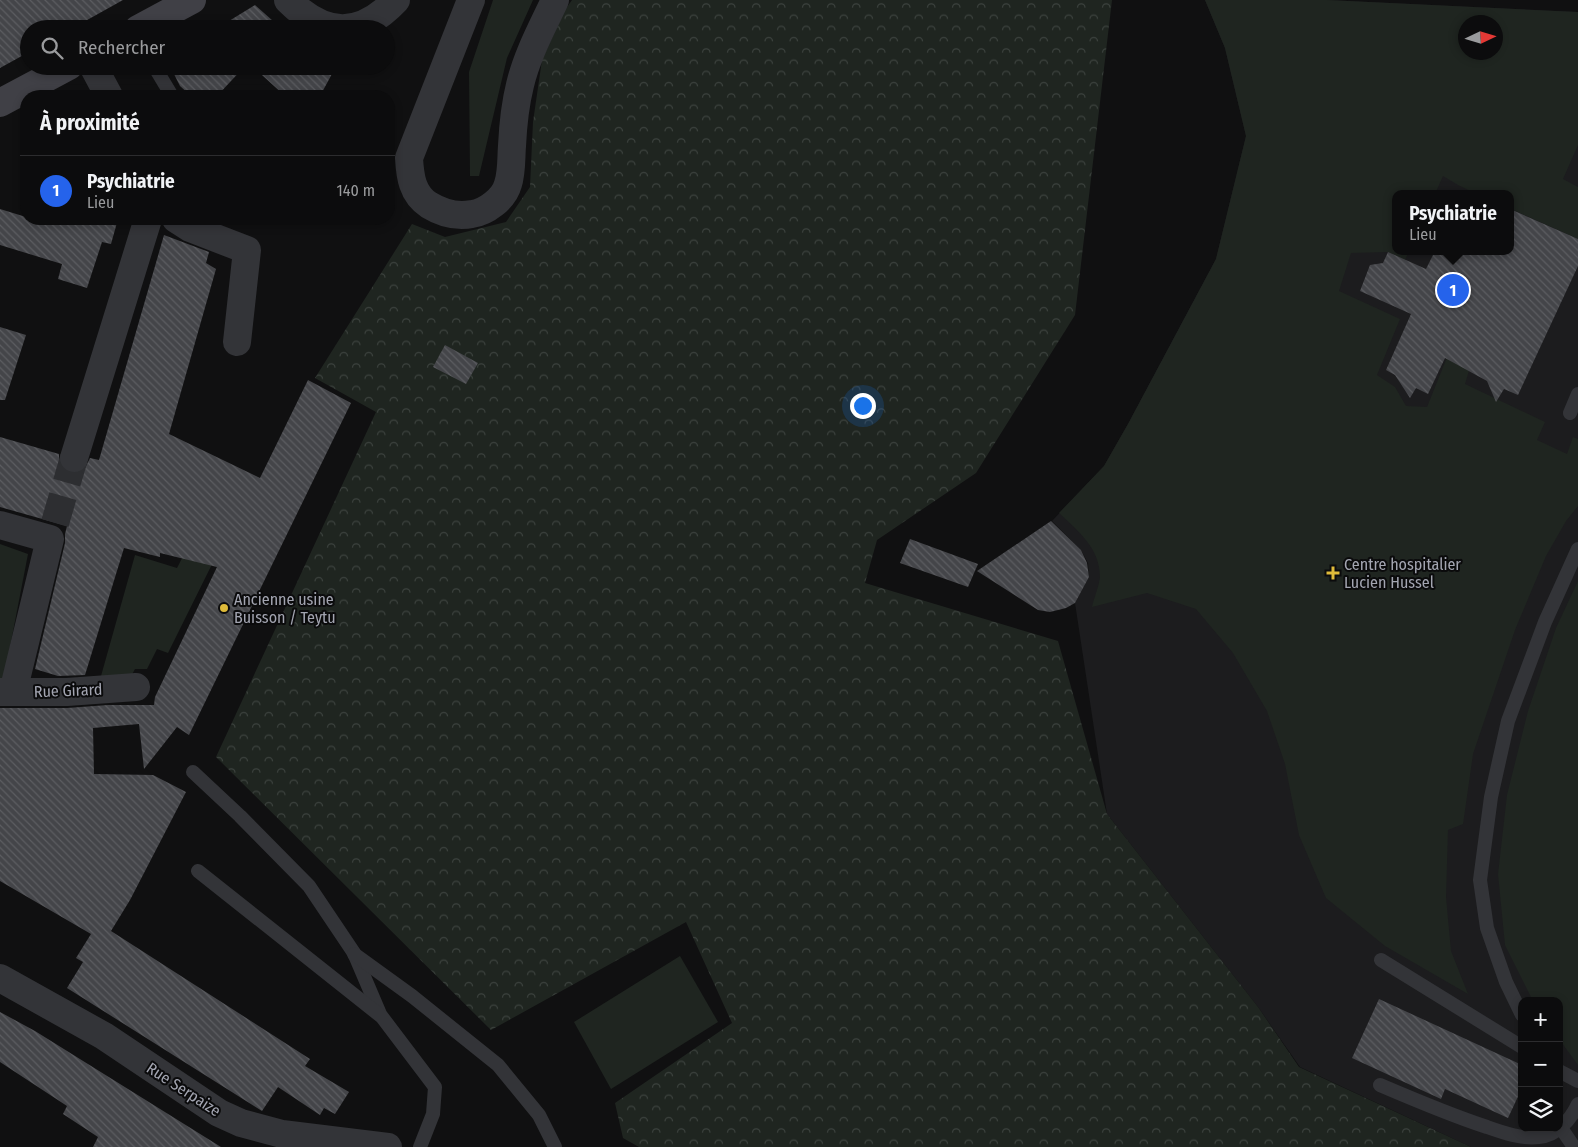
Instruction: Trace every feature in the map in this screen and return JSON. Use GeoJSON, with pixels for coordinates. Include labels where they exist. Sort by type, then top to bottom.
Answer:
{"type":"FeatureCollection","features":[{"type":"Feature","properties":{"kind":"main road"},"geometry":{"type":"LineString","coordinates":[[155,20],[192,0]]}},
{"type":"Feature","properties":{"kind":"main road"},"geometry":{"type":"LineString","coordinates":[[25,90],[53,75]]}},
{"type":"Feature","properties":{"kind":"main road"},"geometry":{"type":"LineString","coordinates":[[0,104],[20,93]]}},
{"type":"Feature","properties":{"kind":"street"},"geometry":{"type":"LineString","coordinates":[[288,0],[316,20]]}},
{"type":"Feature","properties":{"kind":"street"},"geometry":{"type":"LineString","coordinates":[[372,20],[383,13],[396,0]]}},
{"type":"Feature","properties":{"kind":"street"},"geometry":{"type":"LineString","coordinates":[[471,0],[409,158],[413,187],[423,201],[438,211],[452,215],[481,213],[496,202],[508,186],[519,86],[524,70],[555,0]]}},
{"type":"Feature","properties":{"kind":"street"},"geometry":{"type":"LineString","coordinates":[[97,75],[106,90]]}},
{"type":"Feature","properties":{"kind":"street"},"geometry":{"type":"LineString","coordinates":[[74,458],[146,225]]}},
{"type":"Feature","properties":{"kind":"street"},"geometry":{"type":"LineString","coordinates":[[185,225],[247,250],[237,342]]}},
{"type":"Feature","properties":{"kind":"street"},"geometry":{"type":"LineString","coordinates":[[0,524],[52,531],[6,692]]}},
{"type":"Feature","properties":{"kind":"street","name":"Rue Girard"},"geometry":{"type":"LineString","coordinates":[[6,692],[67,692],[136,687]]}},
{"type":"Feature","properties":{"kind":"street","name":"Rue Serpaize"},"geometry":{"type":"LineString","coordinates":[[0,978],[104,1036],[219,1113],[241,1123],[282,1134],[388,1147]]}},
{"type":"Feature","properties":{"kind":"lane"},"geometry":{"type":"LineString","coordinates":[[159,75],[168,90]]}},
{"type":"Feature","properties":{"kind":"lane"},"geometry":{"type":"LineString","coordinates":[[1570,414],[1578,394]]}},
{"type":"Feature","properties":{"kind":"lane"},"geometry":{"type":"LineString","coordinates":[[1518,1007],[1506,982],[1487,928],[1480,880],[1491,797],[1508,721],[1545,622],[1578,549]]}},
{"type":"Feature","properties":{"kind":"lane"},"geometry":{"type":"LineString","coordinates":[[193,772],[240,816],[309,886],[354,953],[382,1017],[435,1088],[433,1114],[420,1147]]}},
{"type":"Feature","properties":{"kind":"lane"},"geometry":{"type":"LineString","coordinates":[[198,871],[382,1017]]}},
{"type":"Feature","properties":{"kind":"lane"},"geometry":{"type":"LineString","coordinates":[[354,953],[412,996],[498,1065],[539,1115],[555,1147]]}},
{"type":"Feature","properties":{"kind":"lane"},"geometry":{"type":"LineString","coordinates":[[1381,960],[1518,1045]]}},
{"type":"Feature","properties":{"kind":"lane"},"geometry":{"type":"LineString","coordinates":[[1380,1084],[1455,1117],[1516,1136],[1541,1137],[1552,1132]]}},
{"type":"Feature","properties":{"kind":"lane"},"geometry":{"type":"LineString","coordinates":[[1563,1125],[1578,1104]]}},
{"type":"Feature","properties":{"kind":"lane"},"geometry":{"type":"LineString","coordinates":[[1563,1131],[1574,1147]]}},
{"type":"Feature","properties":{"kind":"shaded area","name":"Centre hospitalier Lucien Hussel"},"geometry":{"type":"Polygon","coordinates":[[[1205,0],[1327,0],[1578,12],[1578,1147],[1471,1147],[1300,1067],[1258,1007],[1107,814],[1075,603],[1089,577],[1088,563],[1081,550],[1052,521],[1104,466],[1216,259],[1246,136],[1225,48],[1205,0]]]}},
{"type":"Feature","properties":{"kind":"green space"},"geometry":{"type":"Polygon","coordinates":[[[493,0],[533,0],[507,58],[479,176],[470,176],[469,72],[493,0]]]}},
{"type":"Feature","properties":{"kind":"green space"},"geometry":{"type":"Polygon","coordinates":[[[572,0],[1112,0],[1075,315],[976,473],[877,540],[865,583],[1058,641],[1107,814],[1258,1007],[1299,1067],[1471,1147],[639,1147],[623,1138],[615,1103],[732,1023],[686,922],[491,1030],[216,757],[376,412],[315,378],[412,224],[445,237],[506,222],[530,187],[533,122],[542,60],[565,10],[572,0]]]}},
{"type":"Feature","properties":{"kind":"green space"},"geometry":{"type":"Polygon","coordinates":[[[1205,0],[1327,0],[1578,12],[1578,145],[1563,179],[1578,187],[1578,239],[1514,210],[1514,190],[1469,190],[1443,176],[1437,190],[1392,190],[1392,254],[1388,252],[1351,253],[1339,291],[1400,319],[1377,375],[1395,387],[1406,406],[1427,407],[1454,340],[1474,354],[1465,384],[1545,422],[1537,440],[1567,454],[1573,437],[1578,439],[1578,506],[1566,521],[1546,556],[1515,630],[1473,754],[1463,824],[1448,830],[1446,897],[1451,951],[1468,994],[1385,946],[1326,898],[1299,835],[1285,764],[1267,711],[1233,653],[1196,609],[1147,593],[1092,607],[1100,577],[1096,557],[1087,541],[1059,513],[1104,466],[1216,259],[1246,136],[1225,48],[1205,0]]]}},
{"type":"Feature","properties":{"kind":"green space"},"geometry":{"type":"Polygon","coordinates":[[[1394,255],[1407,255],[1405,260],[1394,255]]]}},
{"type":"Feature","properties":{"kind":"green space"},"geometry":{"type":"Polygon","coordinates":[[[199,525],[225,538],[168,653],[157,649],[147,669],[135,669],[127,684],[101,676],[135,555],[177,568],[199,525]]]}},
{"type":"Feature","properties":{"kind":"green space"},"geometry":{"type":"Polygon","coordinates":[[[0,544],[28,554],[4,678],[0,678],[0,544]]]}},
{"type":"Feature","properties":{"kind":"green space"},"geometry":{"type":"Polygon","coordinates":[[[1578,581],[1578,1065],[1563,1044],[1563,997],[1531,997],[1505,945],[1498,874],[1507,795],[1528,711],[1556,628],[1578,581]]]}},
{"type":"Feature","properties":{"kind":"green space"},"geometry":{"type":"Polygon","coordinates":[[[680,956],[718,1022],[611,1089],[574,1022],[680,956]]]}},
{"type":"Feature","properties":{"kind":"building"},"geometry":{"type":"Polygon","coordinates":[[[0,0],[123,0],[87,20],[20,20],[20,57],[0,68],[0,0]]]}},
{"type":"Feature","properties":{"kind":"building"},"geometry":{"type":"Polygon","coordinates":[[[255,5],[272,20],[231,20],[255,5]]]}},
{"type":"Feature","properties":{"kind":"building"},"geometry":{"type":"Polygon","coordinates":[[[174,75],[237,75],[223,90],[184,90],[174,75]]]}},
{"type":"Feature","properties":{"kind":"building"},"geometry":{"type":"Polygon","coordinates":[[[262,75],[331,75],[323,90],[278,90],[262,75]]]}},
{"type":"Feature","properties":{"kind":"building"},"geometry":{"type":"Polygon","coordinates":[[[0,209],[20,215],[20,225],[116,225],[111,244],[102,242],[87,288],[58,279],[62,264],[0,245],[0,209]]]}},
{"type":"Feature","properties":{"kind":"building"},"geometry":{"type":"Polygon","coordinates":[[[1514,211],[1578,239],[1578,266],[1518,395],[1504,389],[1496,402],[1487,381],[1445,358],[1428,394],[1416,388],[1410,398],[1395,375],[1386,370],[1411,314],[1360,291],[1370,265],[1383,263],[1388,252],[1426,269],[1433,255],[1514,255],[1514,211]]]}},
{"type":"Feature","properties":{"kind":"building"},"geometry":{"type":"Polygon","coordinates":[[[164,235],[209,252],[206,263],[216,269],[169,434],[260,478],[308,380],[351,403],[189,735],[177,727],[144,769],[139,724],[93,728],[94,774],[153,775],[186,792],[130,900],[111,931],[310,1059],[305,1066],[349,1092],[335,1114],[324,1108],[320,1115],[278,1087],[262,1111],[67,988],[83,962],[76,958],[91,934],[0,881],[0,708],[154,705],[155,697],[217,567],[160,553],[160,557],[124,548],[85,675],[58,676],[35,669],[65,543],[67,526],[0,507],[0,437],[59,454],[62,468],[70,473],[84,470],[90,458],[99,460],[164,235]]]}},
{"type":"Feature","properties":{"kind":"building"},"geometry":{"type":"Polygon","coordinates":[[[0,327],[26,335],[5,400],[0,400],[0,327]]]}},
{"type":"Feature","properties":{"kind":"building"},"geometry":{"type":"Polygon","coordinates":[[[445,345],[478,363],[466,384],[433,367],[445,345]]]}},
{"type":"Feature","properties":{"kind":"building"},"geometry":{"type":"Polygon","coordinates":[[[1051,521],[1081,550],[1087,563],[1089,577],[1075,603],[1066,608],[1050,612],[1038,610],[977,571],[1051,521]]]}},
{"type":"Feature","properties":{"kind":"building"},"geometry":{"type":"Polygon","coordinates":[[[910,539],[978,564],[968,587],[900,563],[910,539]]]}},
{"type":"Feature","properties":{"kind":"building"},"geometry":{"type":"Polygon","coordinates":[[[1379,999],[1518,1063],[1518,1097],[1508,1118],[1445,1089],[1441,1099],[1352,1058],[1379,999]]]}},
{"type":"Feature","properties":{"kind":"building"},"geometry":{"type":"Polygon","coordinates":[[[0,1012],[35,1031],[221,1147],[93,1147],[98,1137],[63,1114],[67,1106],[0,1062],[0,1012]]]}},
{"type":"Feature","properties":{"kind":"tunnel"},"geometry":{"type":"LineString","coordinates":[[55,523],[74,458]]}},
{"type":"Feature","properties":{"kind":"place","name":"Psychiatrie"},"geometry":{"type":"Point","coordinates":[1453,290]}},
{"type":"Feature","properties":{"kind":"place","name":"Centre hospitalier Lucien Hussel"},"geometry":{"type":"Point","coordinates":[1333,573]}},
{"type":"Feature","properties":{"kind":"place","name":"Ancienne usine Buisson / Teytu"},"geometry":{"type":"Point","coordinates":[224,608]}}]}
